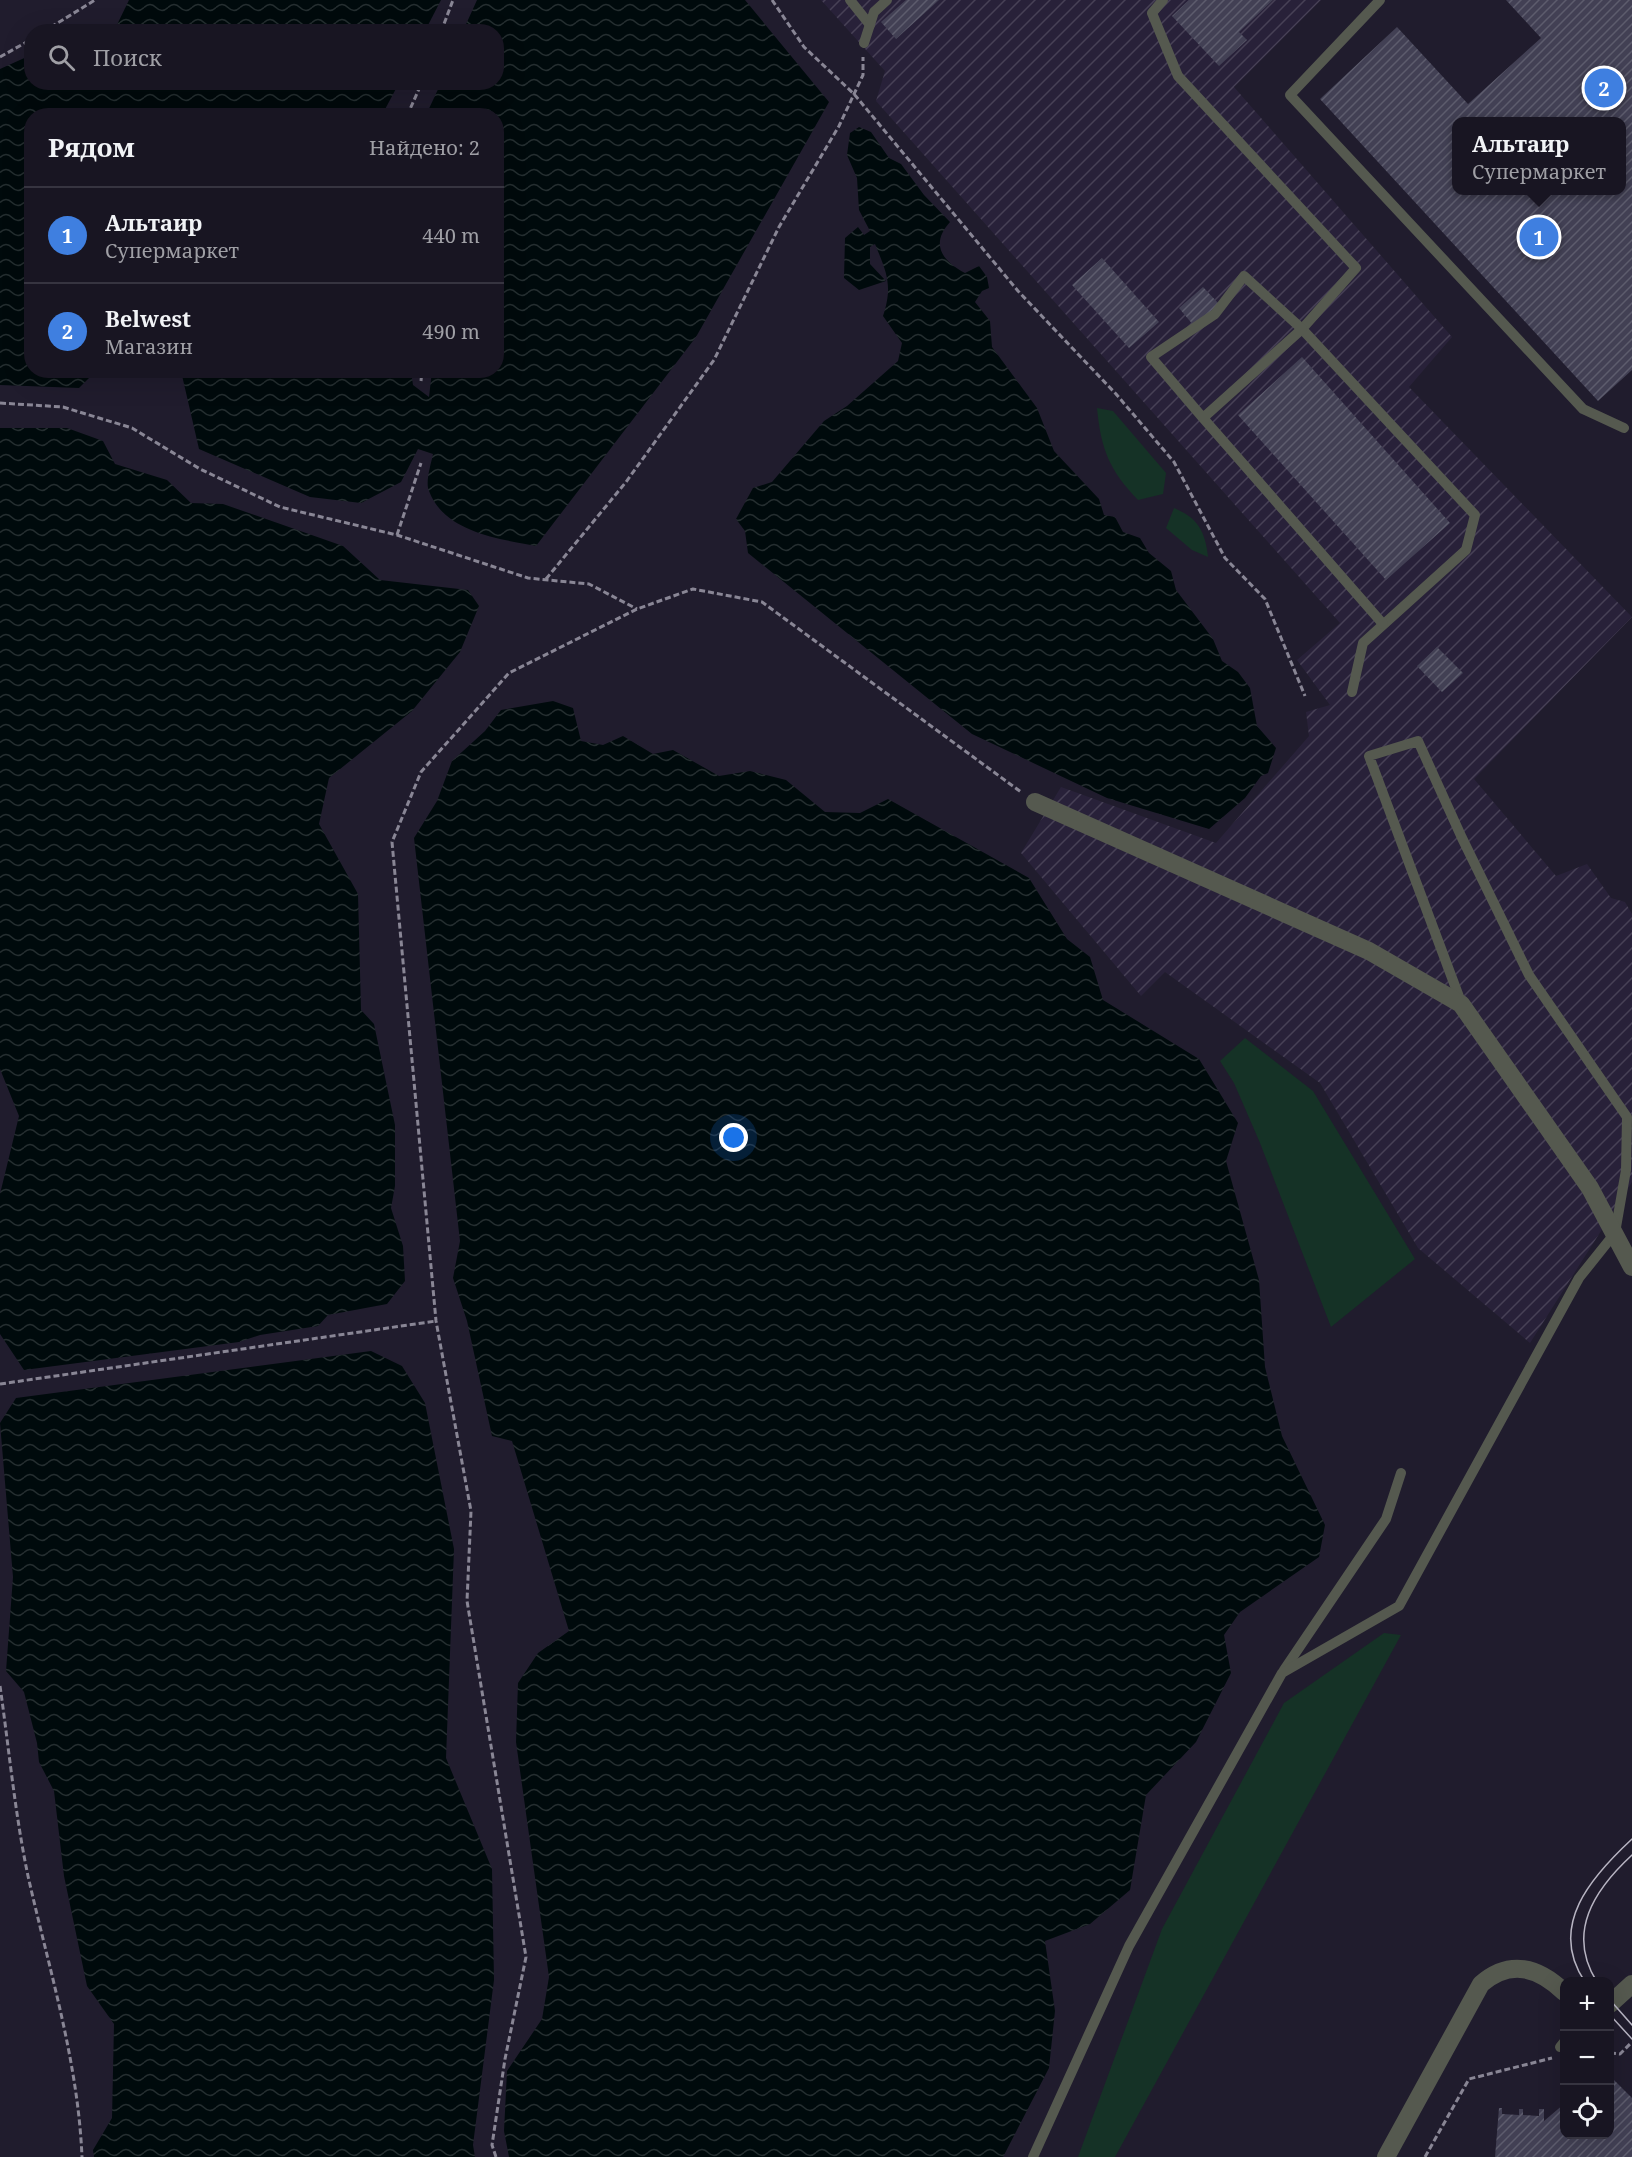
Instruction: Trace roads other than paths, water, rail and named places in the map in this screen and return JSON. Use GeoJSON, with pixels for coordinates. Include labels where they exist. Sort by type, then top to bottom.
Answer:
{"type":"FeatureCollection","features":[{"type":"Feature","properties":{"kind":"street"},"geometry":{"type":"LineString","coordinates":[[1035,802],[1369,951],[1461,1004],[1590,1188],[1632,1267]]}},
{"type":"Feature","properties":{"kind":"street"},"geometry":{"type":"LineString","coordinates":[[1386,2157],[1481,1984],[1493,1973],[1510,1968],[1529,1969],[1552,1980],[1560,1988]]}},
{"type":"Feature","properties":{"kind":"street"},"geometry":{"type":"LineString","coordinates":[[1614,2000],[1632,1984]]}},
{"type":"Feature","properties":{"kind":"lane"},"geometry":{"type":"LineString","coordinates":[[850,0],[870,25]]}},
{"type":"Feature","properties":{"kind":"lane"},"geometry":{"type":"LineString","coordinates":[[864,43],[874,12],[887,0]]}},
{"type":"Feature","properties":{"kind":"lane"},"geometry":{"type":"LineString","coordinates":[[1163,0],[1152,13],[1178,76],[1356,268],[1302,328],[1203,418]]}},
{"type":"Feature","properties":{"kind":"lane"},"geometry":{"type":"LineString","coordinates":[[1380,0],[1290,95],[1583,409],[1624,428]]}},
{"type":"Feature","properties":{"kind":"lane"},"geometry":{"type":"LineString","coordinates":[[1352,692],[1363,643],[1466,550],[1475,515],[1302,328],[1244,276],[1215,314],[1151,357],[1383,624]]}},
{"type":"Feature","properties":{"kind":"lane"},"geometry":{"type":"LineString","coordinates":[[1282,1673],[1400,1606],[1579,1278],[1615,1233],[1626,1170],[1627,1117],[1529,975],[1461,838],[1418,741],[1369,756],[1461,1004]]}},
{"type":"Feature","properties":{"kind":"lane"},"geometry":{"type":"LineString","coordinates":[[1033,2157],[1129,1946],[1282,1673],[1386,1519],[1401,1473]]}},
{"type":"Feature","properties":{"kind":"water"},"geometry":{"type":"Polygon","coordinates":[[[129,0],[441,0],[429,24],[117,24],[129,0]]]}},
{"type":"Feature","properties":{"kind":"water"},"geometry":{"type":"Polygon","coordinates":[[[477,0],[745,0],[829,102],[696,337],[536,546],[474,531],[447,516],[436,505],[428,487],[433,454],[418,449],[401,482],[361,503],[310,497],[199,449],[183,378],[412,378],[413,385],[429,397],[431,378],[504,378],[504,108],[429,108],[438,90],[504,90],[504,24],[466,24],[477,0]]]}},
{"type":"Feature","properties":{"kind":"water"},"geometry":{"type":"Polygon","coordinates":[[[24,58],[24,90],[395,90],[386,108],[24,108],[24,378],[89,378],[79,388],[0,385],[0,69],[24,58]]]}},
{"type":"Feature","properties":{"kind":"water"},"geometry":{"type":"Polygon","coordinates":[[[859,127],[871,132],[889,158],[901,164],[924,195],[950,222],[944,230],[940,245],[941,251],[950,263],[965,273],[979,266],[987,277],[989,288],[982,291],[975,302],[990,321],[992,347],[1037,408],[1054,451],[1099,499],[1104,515],[1115,517],[1123,532],[1140,538],[1149,553],[1171,571],[1176,590],[1213,639],[1222,661],[1238,672],[1250,688],[1257,726],[1276,748],[1268,773],[1261,776],[1245,798],[1209,829],[1107,798],[972,734],[748,553],[745,531],[736,519],[753,488],[772,482],[824,421],[847,406],[898,361],[902,343],[883,316],[888,288],[883,263],[875,244],[870,247],[870,264],[886,281],[859,290],[844,278],[845,238],[858,227],[864,235],[870,231],[859,210],[857,178],[847,155],[850,133],[859,127]]]}},
{"type":"Feature","properties":{"kind":"water"},"geometry":{"type":"Polygon","coordinates":[[[0,428],[67,428],[103,441],[115,464],[167,480],[191,503],[223,504],[343,546],[380,580],[468,590],[479,606],[460,652],[412,711],[329,778],[319,824],[358,894],[361,1010],[374,1024],[395,1125],[395,1186],[391,1208],[403,1246],[405,1281],[387,1304],[328,1315],[318,1326],[260,1335],[239,1342],[24,1370],[0,1334],[0,1194],[19,1116],[0,1069],[0,428]]]}},
{"type":"Feature","properties":{"kind":"water"},"geometry":{"type":"Polygon","coordinates":[[[553,701],[573,708],[581,741],[603,745],[623,736],[653,754],[673,750],[719,776],[750,771],[786,780],[825,812],[860,813],[888,799],[1029,878],[1067,939],[1090,957],[1103,1000],[1199,1059],[1238,1123],[1226,1161],[1259,1280],[1265,1367],[1282,1436],[1325,1525],[1319,1557],[1240,1612],[1224,1635],[1231,1673],[1196,1742],[1146,1795],[1130,1890],[1090,1924],[1045,1941],[1055,2011],[1049,2068],[1003,2157],[509,2157],[504,2131],[507,2071],[542,2019],[549,1977],[516,1742],[518,1683],[538,1653],[569,1631],[512,1441],[492,1436],[467,1321],[453,1278],[460,1241],[414,838],[437,801],[452,761],[485,731],[501,710],[553,701]]]}},
{"type":"Feature","properties":{"kind":"water"},"geometry":{"type":"Polygon","coordinates":[[[371,1351],[402,1366],[425,1403],[454,1549],[446,1758],[492,1869],[494,1980],[473,2145],[475,2157],[94,2157],[93,2150],[112,2118],[114,2024],[87,1986],[64,1876],[54,1791],[39,1762],[37,1743],[24,1692],[6,1671],[13,1577],[0,1423],[16,1398],[371,1351]]]}},
{"type":"Feature","properties":{"kind":"tram line"},"geometry":{"type":"LineString","coordinates":[[1582,1977],[1574,1961],[1571,1941],[1573,1922],[1579,1903],[1602,1869],[1632,1839]]}},
{"type":"Feature","properties":{"kind":"tram line"},"geometry":{"type":"LineString","coordinates":[[1594,1977],[1588,1964],[1584,1946],[1584,1930],[1589,1913],[1606,1883],[1632,1855]]}},
{"type":"Feature","properties":{"kind":"tram line"},"geometry":{"type":"LineString","coordinates":[[1614,2005],[1632,2025]]}},
{"type":"Feature","properties":{"kind":"tram line"},"geometry":{"type":"LineString","coordinates":[[1614,2019],[1632,2039]]}},
{"type":"Feature","properties":{"kind":"place","name":"Belwest"},"geometry":{"type":"Point","coordinates":[1604,88]}},
{"type":"Feature","properties":{"kind":"place","name":"Альтаир"},"geometry":{"type":"Point","coordinates":[1539,237]}}]}
